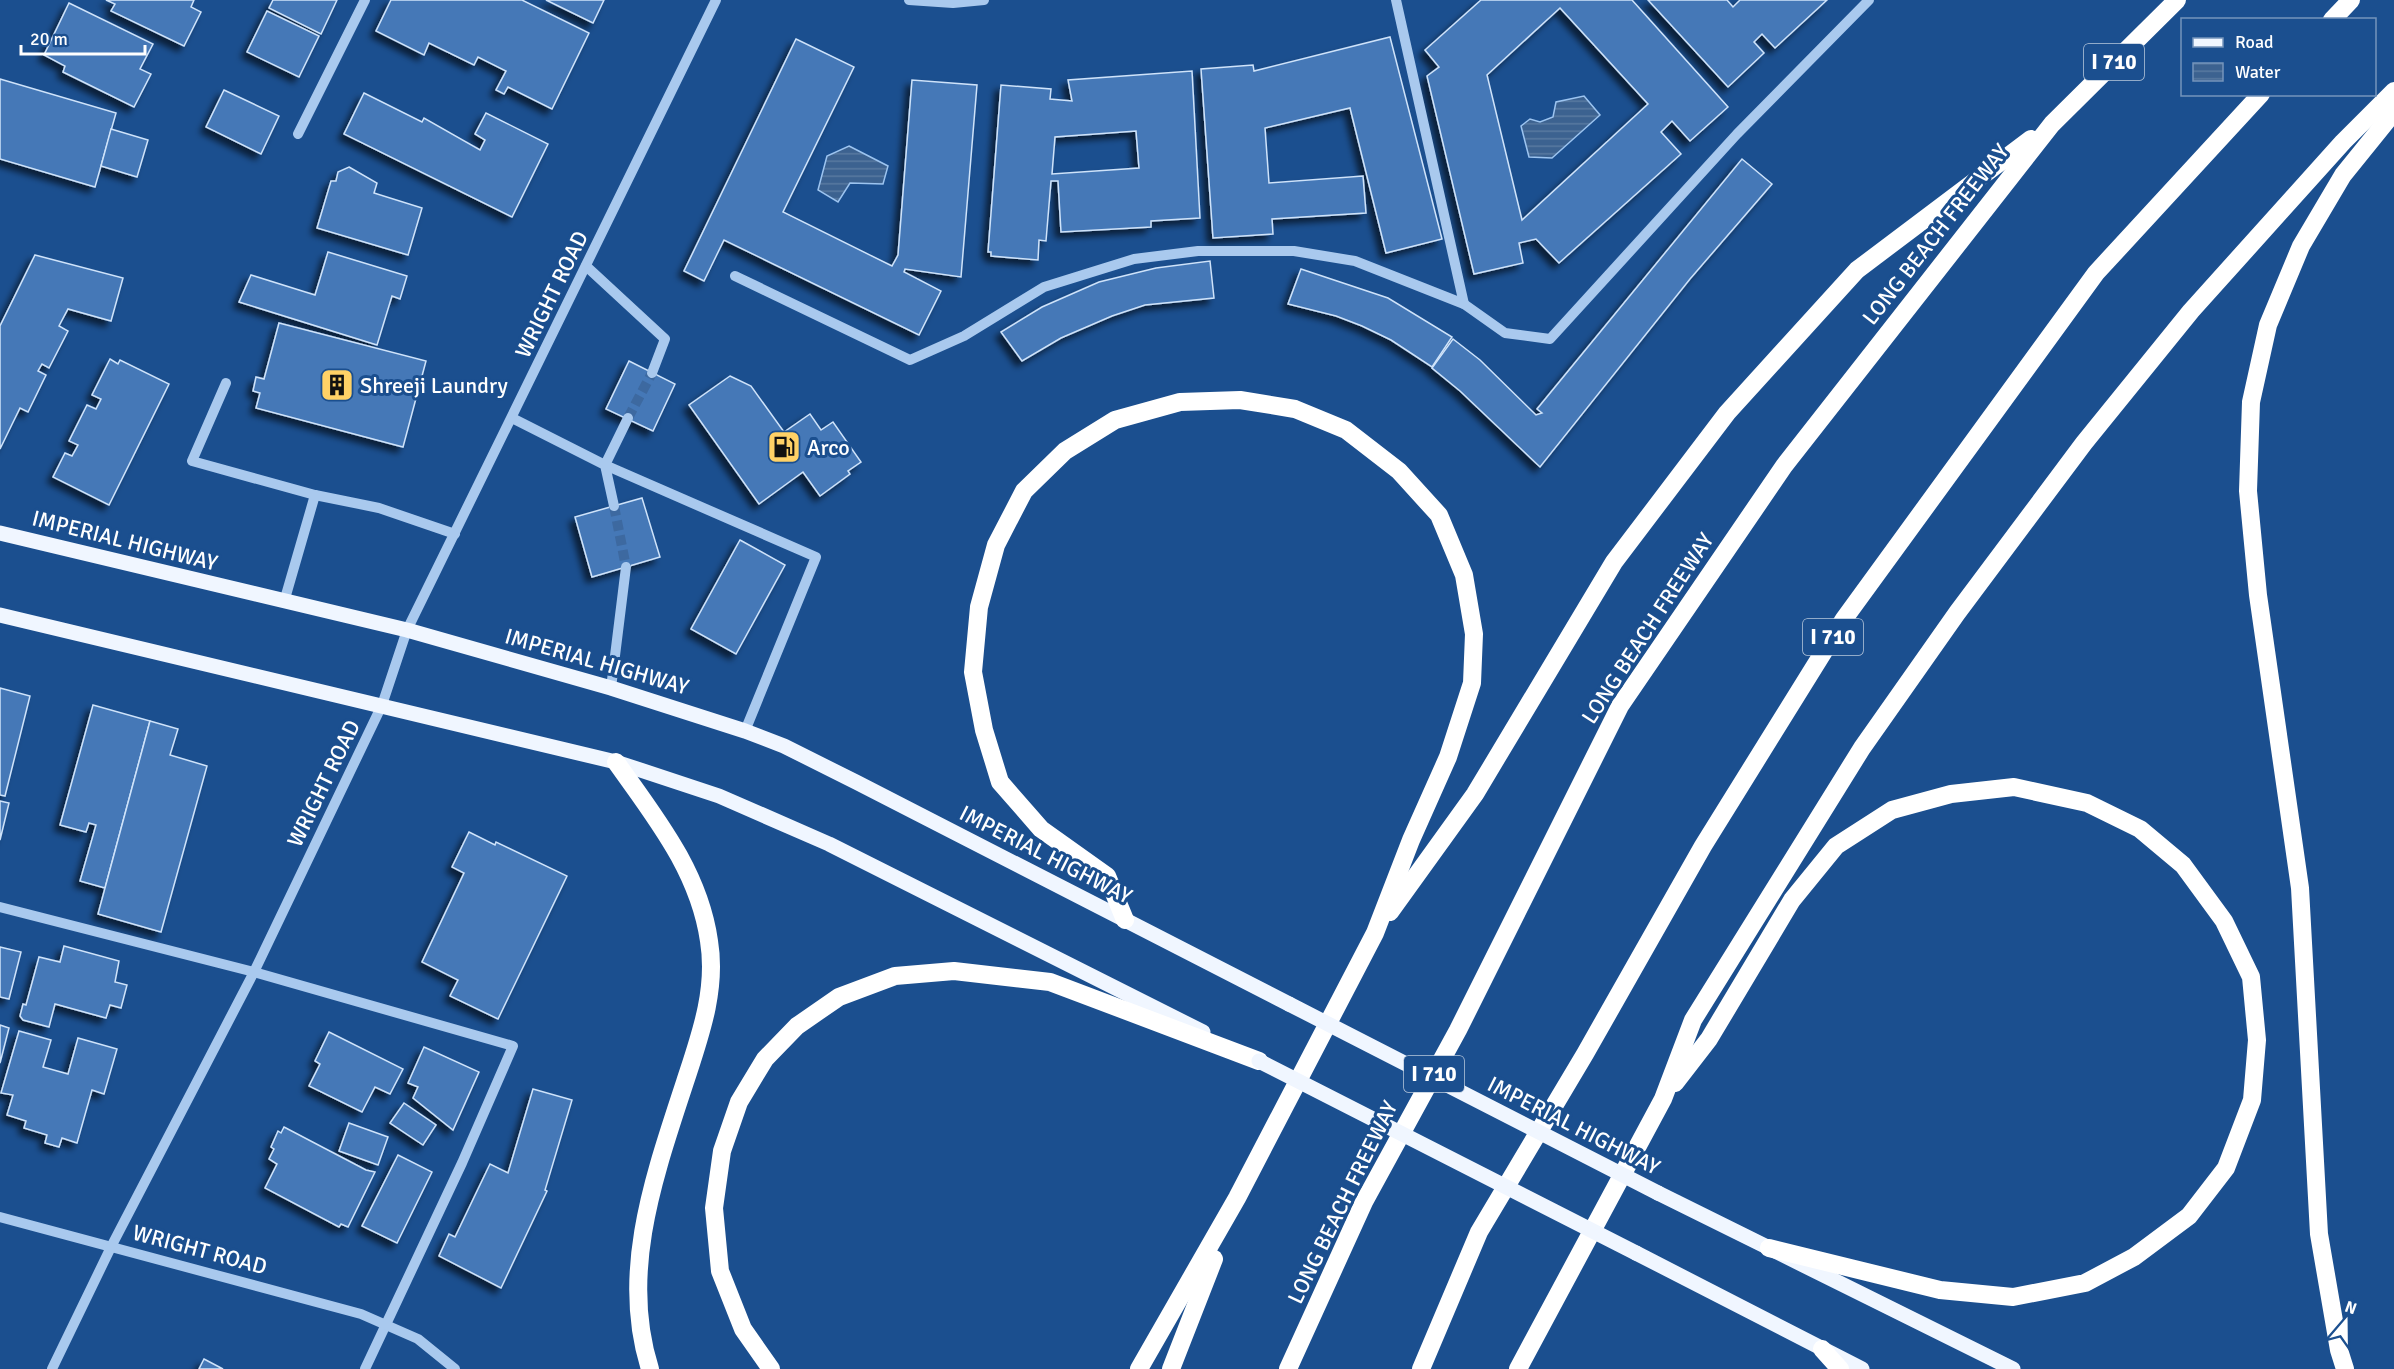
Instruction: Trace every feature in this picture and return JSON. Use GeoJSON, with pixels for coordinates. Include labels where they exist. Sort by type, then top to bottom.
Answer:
{"type":"FeatureCollection","features":[{"type":"Feature","properties":{"kind":"highway","name":"LONG BEACH FREEWAY"},"geometry":{"type":"LineString","coordinates":[[1288,1369],[1364,1202],[1458,1030],[1620,706],[1784,466],[2052,124],[2177,0]]}},
{"type":"Feature","properties":{"kind":"highway"},"geometry":{"type":"LineString","coordinates":[[2334,18],[2351,0]]}},
{"type":"Feature","properties":{"kind":"highway"},"geometry":{"type":"LineString","coordinates":[[1518,1369],[1663,1099],[1693,1020],[1862,748],[1957,613],[2084,443],[2191,311],[2343,142],[2394,91]]}},
{"type":"Feature","properties":{"kind":"highway","name":"I 710"},"geometry":{"type":"LineString","coordinates":[[1421,1369],[1479,1232],[1586,1054],[1703,846],[1844,620],[2096,273],[2259,96]]}},
{"type":"Feature","properties":{"kind":"highway"},"geometry":{"type":"LineString","coordinates":[[2345,1369],[2339,1350],[2319,1234],[2300,888],[2258,595],[2248,490],[2251,402],[2268,325],[2301,246],[2343,175],[2394,112]]}},
{"type":"Feature","properties":{"kind":"highway"},"geometry":{"type":"LineString","coordinates":[[1375,933],[1475,794],[1614,562],[1727,413],[1857,270],[2052,124]]}},
{"type":"Feature","properties":{"kind":"highway"},"geometry":{"type":"LineString","coordinates":[[1125,920],[1107,876],[1041,829],[1000,782],[984,730],[973,672],[979,607],[996,545],[1024,491],[1065,451],[1115,420],[1180,402],[1240,400],[1295,409],[1346,430],[1399,471],[1439,516],[1464,575],[1473,634],[1472,683],[1448,757],[1411,840],[1375,933],[1237,1198],[1139,1369]]}},
{"type":"Feature","properties":{"kind":"highway"},"geometry":{"type":"LineString","coordinates":[[616,762],[668,835],[687,868],[702,908],[710,941],[711,990],[701,1035],[656,1169],[640,1245],[637,1292],[642,1347],[650,1369]]}},
{"type":"Feature","properties":{"kind":"highway"},"geometry":{"type":"LineString","coordinates":[[1663,1099],[1709,1039],[1792,900],[1836,846],[1892,810],[1951,794],[2014,787],[2087,803],[2140,829],[2183,865],[2224,921],[2251,977],[2257,1040],[2252,1100],[2226,1168],[2189,1216],[2134,1257],[2085,1283],[2013,1297],[1940,1290],[1769,1248]]}},
{"type":"Feature","properties":{"kind":"highway"},"geometry":{"type":"LineString","coordinates":[[771,1369],[743,1329],[720,1271],[714,1208],[722,1151],[739,1102],[765,1059],[797,1026],[839,997],[895,976],[954,971],[1050,982],[1259,1061]]}},
{"type":"Feature","properties":{"kind":"highway"},"geometry":{"type":"LineString","coordinates":[[1171,1369],[1237,1198]]}},
{"type":"Feature","properties":{"kind":"highway"},"geometry":{"type":"LineString","coordinates":[[1531,1369],[1548,1311]]}},
{"type":"Feature","properties":{"kind":"highway"},"geometry":{"type":"LineString","coordinates":[[1822,1349],[1840,1369]]}},
{"type":"Feature","properties":{"kind":"main road","name":"IMPERIAL HIGHWAY"},"geometry":{"type":"LineString","coordinates":[[0,533],[407,630],[611,688],[745,730],[784,746],[1658,1193],[2013,1369]]}},
{"type":"Feature","properties":{"kind":"main road"},"geometry":{"type":"LineString","coordinates":[[0,615],[616,762],[719,796],[829,844],[1862,1369]]}},
{"type":"Feature","properties":{"kind":"street"},"geometry":{"type":"LineString","coordinates":[[298,134],[365,0]]}},
{"type":"Feature","properties":{"kind":"street","name":"WRIGHT ROAD"},"geometry":{"type":"LineString","coordinates":[[455,1369],[418,1339],[386,1323],[112,1245],[254,972],[382,705],[407,630],[716,0]]}},
{"type":"Feature","properties":{"kind":"street"},"geometry":{"type":"LineString","coordinates":[[909,0],[952,3],[984,0]]}},
{"type":"Feature","properties":{"kind":"street"},"geometry":{"type":"LineString","coordinates":[[1396,0],[1464,304]]}},
{"type":"Feature","properties":{"kind":"street"},"geometry":{"type":"LineString","coordinates":[[735,276],[910,360],[964,336],[1044,287],[1134,259],[1198,251],[1294,251],[1355,261],[1464,304],[1505,333],[1550,339],[1737,134],[1869,0]]}},
{"type":"Feature","properties":{"kind":"street"},"geometry":{"type":"LineString","coordinates":[[586,266],[665,339],[652,373]]}},
{"type":"Feature","properties":{"kind":"street"},"geometry":{"type":"LineString","coordinates":[[226,383],[192,461],[315,495],[379,508],[454,534]]}},
{"type":"Feature","properties":{"kind":"street"},"geometry":{"type":"LineString","coordinates":[[512,418],[604,465],[816,557],[745,730]]}},
{"type":"Feature","properties":{"kind":"street"},"geometry":{"type":"LineString","coordinates":[[614,506],[604,465],[628,418]]}},
{"type":"Feature","properties":{"kind":"street"},"geometry":{"type":"LineString","coordinates":[[284,602],[315,495]]}},
{"type":"Feature","properties":{"kind":"street"},"geometry":{"type":"LineString","coordinates":[[611,688],[626,567]]}},
{"type":"Feature","properties":{"kind":"street"},"geometry":{"type":"LineString","coordinates":[[0,907],[254,972],[513,1046],[462,1163],[365,1369]]}},
{"type":"Feature","properties":{"kind":"street"},"geometry":{"type":"LineString","coordinates":[[0,1217],[112,1245],[52,1369]]}},
{"type":"Feature","properties":{"kind":"water"},"geometry":{"type":"Polygon","coordinates":[[[1584,96],[1600,115],[1552,158],[1529,157],[1521,126],[1530,119],[1540,122],[1553,117],[1556,102],[1584,96]]]}},
{"type":"Feature","properties":{"kind":"water"},"geometry":{"type":"Polygon","coordinates":[[[849,146],[888,166],[883,184],[850,183],[838,202],[818,190],[827,156],[849,146]]]}},
{"type":"Feature","properties":{"kind":"building"},"geometry":{"type":"Polygon","coordinates":[[[106,0],[194,0],[191,7],[201,12],[184,46],[111,11],[115,4],[106,0]]]}},
{"type":"Feature","properties":{"kind":"building"},"geometry":{"type":"Polygon","coordinates":[[[273,0],[337,0],[321,34],[269,8],[273,0]]]}},
{"type":"Feature","properties":{"kind":"building"},"geometry":{"type":"Polygon","coordinates":[[[391,0],[522,0],[589,33],[552,109],[508,87],[504,94],[496,90],[506,71],[478,57],[474,65],[429,43],[424,55],[376,31],[391,0]]]}},
{"type":"Feature","properties":{"kind":"building"},"geometry":{"type":"Polygon","coordinates":[[[546,0],[604,0],[593,23],[546,0]]]}},
{"type":"Feature","properties":{"kind":"building"},"geometry":{"type":"Polygon","coordinates":[[[1481,0],[1632,0],[1728,107],[1690,141],[1672,121],[1661,132],[1681,154],[1559,263],[1536,239],[1519,243],[1523,263],[1474,274],[1427,76],[1439,67],[1425,50],[1481,0]],[[1560,8],[1487,75],[1522,220],[1648,104],[1560,8]]]}},
{"type":"Feature","properties":{"kind":"building"},"geometry":{"type":"Polygon","coordinates":[[[1648,0],[1727,0],[1733,7],[1740,0],[1827,0],[1775,48],[1762,34],[1754,42],[1764,53],[1728,87],[1648,0]]]}},
{"type":"Feature","properties":{"kind":"building"},"geometry":{"type":"Polygon","coordinates":[[[69,3],[153,44],[140,69],[151,74],[134,107],[63,72],[65,66],[44,55],[69,3]]]}},
{"type":"Feature","properties":{"kind":"building"},"geometry":{"type":"Polygon","coordinates":[[[267,11],[319,36],[299,77],[247,52],[267,11]]]}},
{"type":"Feature","properties":{"kind":"building"},"geometry":{"type":"Polygon","coordinates":[[[1390,37],[1442,239],[1386,253],[1350,108],[1265,128],[1269,183],[1363,176],[1366,213],[1272,219],[1273,234],[1213,238],[1201,69],[1253,65],[1254,71],[1390,37]]]}},
{"type":"Feature","properties":{"kind":"building"},"geometry":{"type":"Polygon","coordinates":[[[796,39],[854,67],[783,212],[892,266],[898,255],[912,80],[977,85],[961,277],[905,269],[904,272],[941,291],[919,335],[724,240],[704,281],[684,271],[796,39]]]}},
{"type":"Feature","properties":{"kind":"building"},"geometry":{"type":"Polygon","coordinates":[[[1192,71],[1200,218],[1151,221],[1151,227],[1061,232],[1058,181],[1051,181],[1046,241],[1039,240],[1038,260],[991,256],[991,252],[988,252],[1001,85],[1051,89],[1050,99],[1072,101],[1068,80],[1192,71]],[[1136,131],[1055,137],[1052,174],[1139,168],[1136,131]]]}},
{"type":"Feature","properties":{"kind":"building"},"geometry":{"type":"Polygon","coordinates":[[[0,79],[116,113],[95,187],[0,159],[0,79]]]}},
{"type":"Feature","properties":{"kind":"building"},"geometry":{"type":"Polygon","coordinates":[[[224,90],[279,116],[261,154],[206,127],[224,90]]]}},
{"type":"Feature","properties":{"kind":"building"},"geometry":{"type":"Polygon","coordinates":[[[364,93],[422,122],[424,118],[480,150],[485,140],[475,134],[486,113],[548,144],[512,217],[344,134],[364,93]]]}},
{"type":"Feature","properties":{"kind":"building"},"geometry":{"type":"Polygon","coordinates":[[[111,129],[148,140],[137,177],[101,166],[111,129]]]}},
{"type":"Feature","properties":{"kind":"building"},"geometry":{"type":"Polygon","coordinates":[[[1742,159],[1772,184],[1690,279],[1540,467],[1460,391],[1432,368],[1453,339],[1480,360],[1536,415],[1542,413],[1537,409],[1742,159]]]}},
{"type":"Feature","properties":{"kind":"building"},"geometry":{"type":"Polygon","coordinates":[[[349,167],[377,183],[374,193],[422,208],[408,255],[317,228],[331,181],[336,181],[338,172],[349,167]]]}},
{"type":"Feature","properties":{"kind":"building"},"geometry":{"type":"Polygon","coordinates":[[[328,252],[407,276],[400,299],[392,296],[377,345],[239,302],[251,275],[315,295],[328,252]]]}},
{"type":"Feature","properties":{"kind":"building"},"geometry":{"type":"Polygon","coordinates":[[[35,255],[123,278],[111,321],[68,309],[59,326],[68,331],[49,368],[42,364],[38,371],[46,375],[28,412],[20,408],[0,449],[0,326],[35,255]]]}},
{"type":"Feature","properties":{"kind":"building"},"geometry":{"type":"Polygon","coordinates":[[[1210,261],[1214,298],[1145,305],[1112,316],[1061,338],[1022,361],[1001,332],[1042,307],[1099,282],[1156,268],[1210,261]]]}},
{"type":"Feature","properties":{"kind":"building"},"geometry":{"type":"Polygon","coordinates":[[[1301,269],[1388,298],[1452,337],[1432,367],[1391,340],[1362,326],[1336,316],[1288,304],[1301,269]]]}},
{"type":"Feature","properties":{"kind":"building","name":"Shreeji Laundry"},"geometry":{"type":"Polygon","coordinates":[[[279,323],[426,361],[403,447],[256,408],[260,393],[253,391],[256,377],[264,379],[279,323]]]}},
{"type":"Feature","properties":{"kind":"building"},"geometry":{"type":"Polygon","coordinates":[[[110,359],[118,364],[120,360],[169,384],[109,505],[53,477],[65,453],[72,456],[78,445],[69,441],[87,405],[96,409],[101,399],[92,395],[110,359]]]}},
{"type":"Feature","properties":{"kind":"building"},"geometry":{"type":"Polygon","coordinates":[[[629,361],[675,384],[653,431],[606,409],[629,361]]]}},
{"type":"Feature","properties":{"kind":"building","name":"Arco"},"geometry":{"type":"Polygon","coordinates":[[[730,376],[751,386],[784,432],[810,414],[821,430],[833,422],[861,462],[848,471],[850,474],[820,496],[803,472],[759,504],[689,405],[730,376]]]}},
{"type":"Feature","properties":{"kind":"building"},"geometry":{"type":"Polygon","coordinates":[[[642,498],[660,557],[592,577],[575,517],[642,498]]]}},
{"type":"Feature","properties":{"kind":"building"},"geometry":{"type":"Polygon","coordinates":[[[740,540],[785,565],[736,654],[691,629],[740,540]]]}},
{"type":"Feature","properties":{"kind":"building"},"geometry":{"type":"Polygon","coordinates":[[[0,688],[30,696],[5,796],[0,795],[0,688]]]}},
{"type":"Feature","properties":{"kind":"building"},"geometry":{"type":"Polygon","coordinates":[[[93,705],[150,721],[105,888],[80,881],[96,825],[89,823],[86,832],[60,825],[93,705]]]}},
{"type":"Feature","properties":{"kind":"building"},"geometry":{"type":"Polygon","coordinates":[[[150,721],[178,729],[170,755],[207,766],[161,932],[98,914],[150,721]]]}},
{"type":"Feature","properties":{"kind":"building"},"geometry":{"type":"Polygon","coordinates":[[[0,801],[9,803],[0,840],[0,801]]]}},
{"type":"Feature","properties":{"kind":"building"},"geometry":{"type":"Polygon","coordinates":[[[469,832],[495,845],[496,842],[567,876],[498,1019],[450,996],[458,980],[422,962],[464,873],[452,867],[469,832]]]}},
{"type":"Feature","properties":{"kind":"building"},"geometry":{"type":"Polygon","coordinates":[[[64,946],[119,961],[115,982],[127,985],[121,1008],[110,1005],[106,1018],[55,1004],[49,1027],[23,1020],[20,1016],[23,1004],[26,1005],[39,957],[60,962],[64,946]]]}},
{"type":"Feature","properties":{"kind":"building"},"geometry":{"type":"Polygon","coordinates":[[[0,947],[21,952],[9,999],[0,997],[0,947]]]}},
{"type":"Feature","properties":{"kind":"building"},"geometry":{"type":"Polygon","coordinates":[[[0,1025],[9,1028],[0,1063],[0,1025]]]}},
{"type":"Feature","properties":{"kind":"building"},"geometry":{"type":"Polygon","coordinates":[[[19,1031],[51,1040],[43,1067],[68,1074],[78,1038],[117,1049],[104,1094],[92,1090],[77,1143],[62,1138],[59,1147],[45,1143],[47,1135],[24,1128],[26,1121],[7,1115],[13,1095],[1,1093],[19,1031]]]}},
{"type":"Feature","properties":{"kind":"building"},"geometry":{"type":"Polygon","coordinates":[[[329,1032],[403,1069],[390,1094],[375,1087],[362,1112],[309,1086],[320,1064],[315,1061],[329,1032]]]}},
{"type":"Feature","properties":{"kind":"building"},"geometry":{"type":"Polygon","coordinates":[[[424,1047],[479,1072],[453,1130],[413,1098],[418,1087],[408,1083],[424,1047]]]}},
{"type":"Feature","properties":{"kind":"building"},"geometry":{"type":"Polygon","coordinates":[[[533,1089],[572,1100],[545,1190],[547,1191],[501,1288],[439,1256],[449,1234],[455,1237],[490,1164],[508,1173],[533,1089]]]}},
{"type":"Feature","properties":{"kind":"building"},"geometry":{"type":"Polygon","coordinates":[[[404,1103],[436,1125],[423,1145],[390,1123],[404,1103]]]}},
{"type":"Feature","properties":{"kind":"building"},"geometry":{"type":"Polygon","coordinates":[[[349,1123],[388,1137],[378,1165],[339,1151],[349,1123]]]}},
{"type":"Feature","properties":{"kind":"building"},"geometry":{"type":"Polygon","coordinates":[[[284,1127],[366,1170],[375,1172],[348,1227],[341,1224],[339,1227],[265,1188],[277,1164],[269,1159],[274,1149],[271,1147],[278,1131],[281,1133],[284,1127]]]}},
{"type":"Feature","properties":{"kind":"building"},"geometry":{"type":"Polygon","coordinates":[[[398,1155],[432,1172],[397,1243],[362,1226],[398,1155]]]}},
{"type":"Feature","properties":{"kind":"building"},"geometry":{"type":"Polygon","coordinates":[[[204,1359],[223,1369],[199,1369],[204,1359]]]}},
{"type":"Feature","properties":{"kind":"tunnel"},"geometry":{"type":"LineString","coordinates":[[628,418],[652,373]]}},
{"type":"Feature","properties":{"kind":"tunnel"},"geometry":{"type":"LineString","coordinates":[[614,506],[626,567]]}},
{"type":"Feature","properties":{"kind":"place","name":"Shreeji Laundry"},"geometry":{"type":"Point","coordinates":[337,385]}},
{"type":"Feature","properties":{"kind":"place","name":"Arco"},"geometry":{"type":"Point","coordinates":[784,447]}}]}
